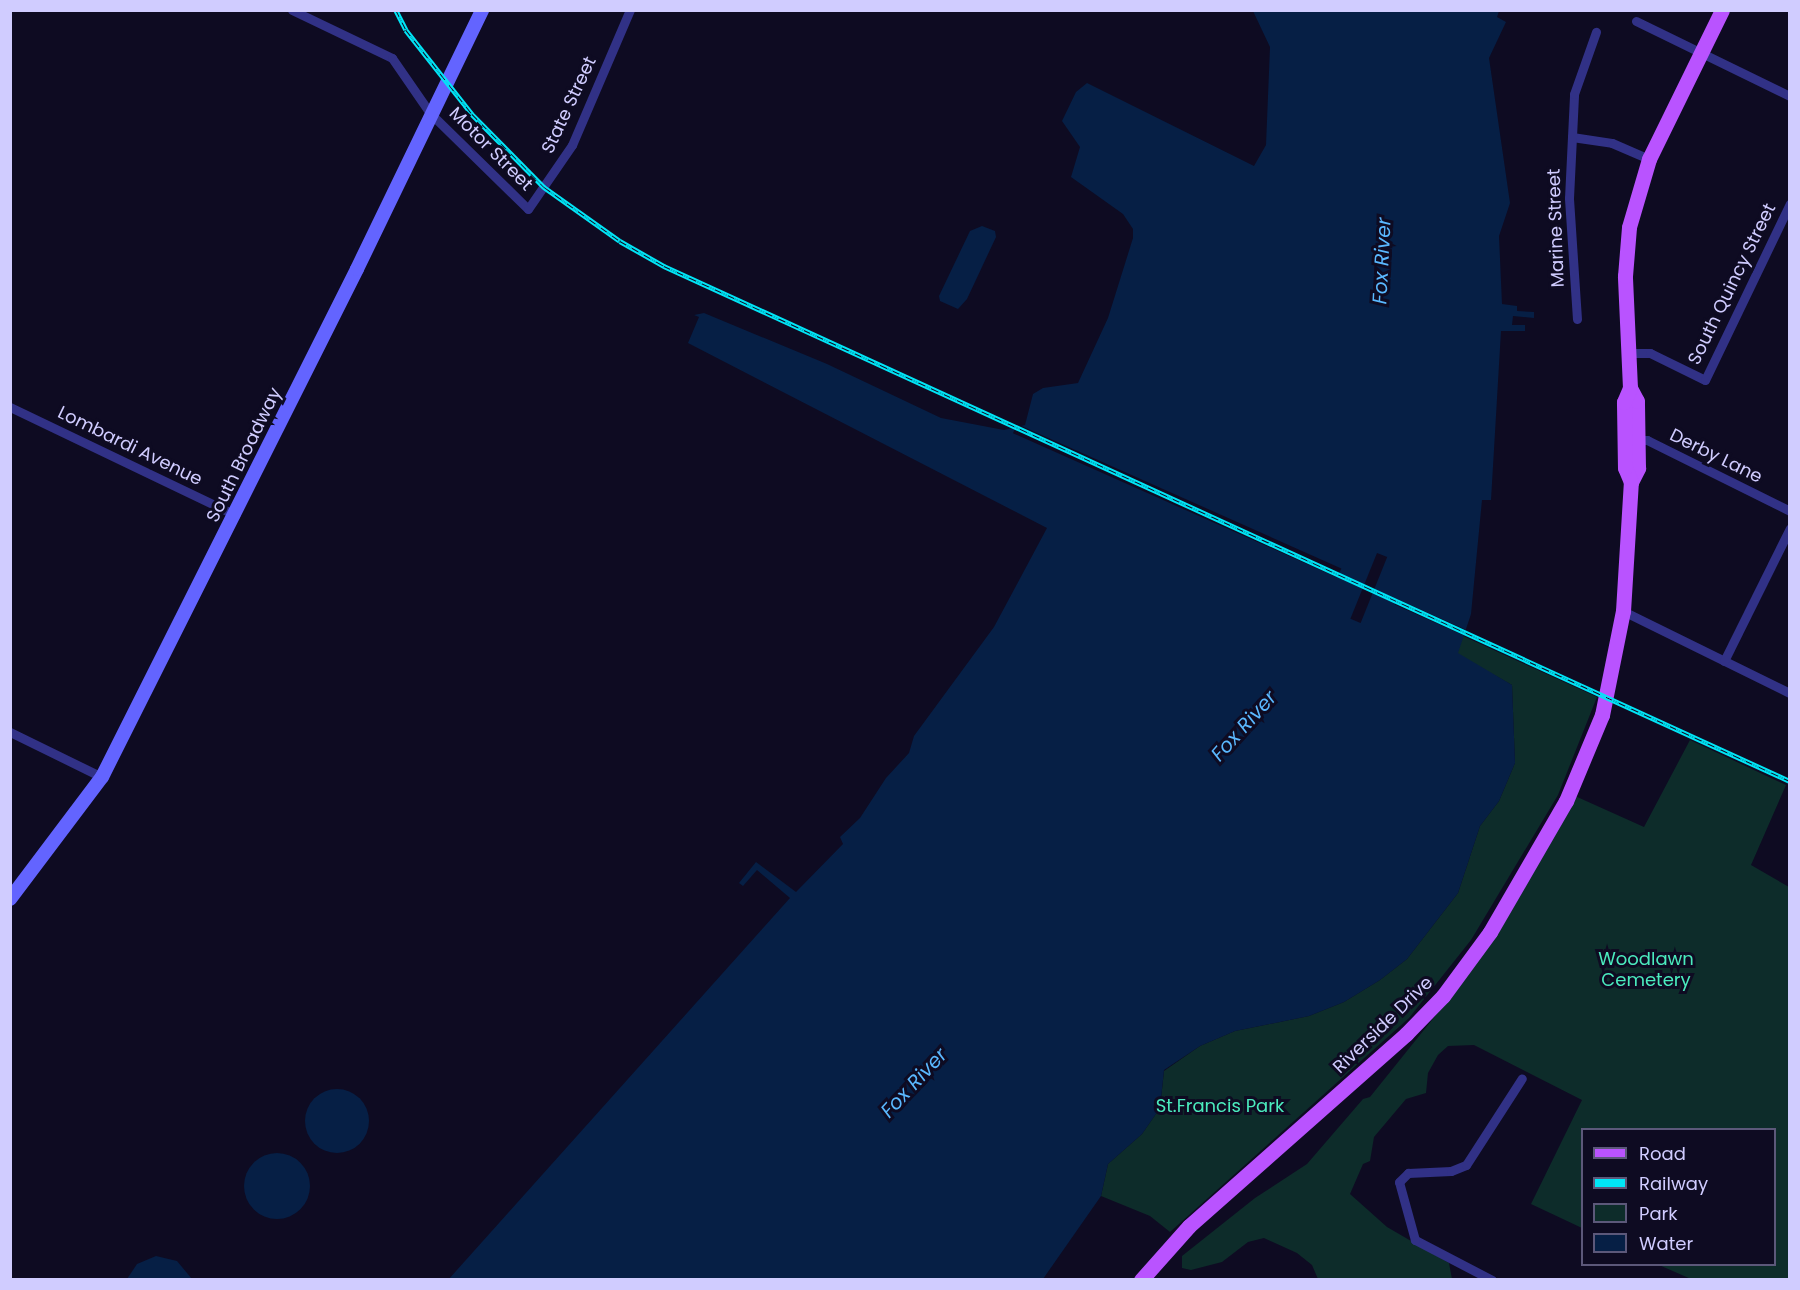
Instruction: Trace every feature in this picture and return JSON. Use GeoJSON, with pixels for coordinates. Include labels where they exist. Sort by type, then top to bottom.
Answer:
{"type":"FeatureCollection","features":[{"type":"Feature","properties":{"kind":"main road","name":"Riverside Drive"},"geometry":{"type":"LineString","coordinates":[[1141,1280],[1189,1226],[1406,1035],[1443,996],[1490,932],[1566,801],[1602,715],[1623,611],[1631,482],[1638,468],[1631,440],[1637,401],[1630,388],[1626,249],[1633,206],[1649,159],[1722,10]]}},
{"type":"Feature","properties":{"kind":"street","name":"Motor Street"},"geometry":{"type":"LineString","coordinates":[[292,10],[392,58],[430,113],[528,209]]}},
{"type":"Feature","properties":{"kind":"street","name":"South Broadway"},"geometry":{"type":"LineString","coordinates":[[10,899],[102,777],[235,515],[482,10]]}},
{"type":"Feature","properties":{"kind":"street","name":"State Street"},"geometry":{"type":"LineString","coordinates":[[528,209],[572,145],[630,10]]}},
{"type":"Feature","properties":{"kind":"street"},"geometry":{"type":"LineString","coordinates":[[1636,21],[1790,96]]}},
{"type":"Feature","properties":{"kind":"street","name":"Marine Street"},"geometry":{"type":"LineString","coordinates":[[1577,319],[1569,198],[1572,136],[1577,78],[1596,32]]}},
{"type":"Feature","properties":{"kind":"street"},"geometry":{"type":"LineString","coordinates":[[1572,136],[1612,143],[1649,159]]}},
{"type":"Feature","properties":{"kind":"street","name":"South Quincy Street"},"geometry":{"type":"LineString","coordinates":[[1629,353],[1650,353],[1705,380],[1790,203]]}},
{"type":"Feature","properties":{"kind":"street","name":"Lombardi Avenue"},"geometry":{"type":"LineString","coordinates":[[10,407],[235,515]]}},
{"type":"Feature","properties":{"kind":"street","name":"Derby Lane"},"geometry":{"type":"LineString","coordinates":[[1631,440],[1647,440],[1790,511]]}},
{"type":"Feature","properties":{"kind":"street"},"geometry":{"type":"LineString","coordinates":[[1724,661],[1790,528]]}},
{"type":"Feature","properties":{"kind":"street"},"geometry":{"type":"LineString","coordinates":[[1623,611],[1790,693]]}},
{"type":"Feature","properties":{"kind":"street"},"geometry":{"type":"LineString","coordinates":[[10,732],[102,777]]}},
{"type":"Feature","properties":{"kind":"street"},"geometry":{"type":"LineString","coordinates":[[1492,1280],[1415,1240],[1399,1182],[1408,1173],[1451,1171],[1466,1165],[1522,1078]]}},
{"type":"Feature","properties":{"kind":"green space","name":"St.Francis Park"},"geometry":{"type":"Polygon","coordinates":[[[1463,636],[1597,697],[1558,795],[1471,940],[1409,1018],[1170,1232],[1150,1216],[1101,1196],[1108,1164],[1142,1134],[1160,1108],[1164,1071],[1200,1046],[1235,1031],[1309,1016],[1344,1002],[1380,980],[1407,959],[1458,893],[1480,826],[1499,801],[1515,763],[1512,685],[1457,654],[1463,636]]]}},
{"type":"Feature","properties":{"kind":"green space","name":"Woodlawn Cemetery"},"geometry":{"type":"Polygon","coordinates":[[[1690,740],[1786,785],[1751,865],[1789,887],[1789,1279],[1691,1279],[1661,1266],[1776,1266],[1776,1128],[1581,1128],[1581,1228],[1531,1204],[1582,1100],[1474,1045],[1448,1046],[1438,1055],[1428,1073],[1426,1093],[1406,1099],[1374,1137],[1370,1161],[1363,1164],[1350,1194],[1387,1227],[1449,1263],[1452,1279],[1318,1279],[1312,1265],[1297,1253],[1264,1238],[1248,1242],[1222,1262],[1191,1270],[1182,1268],[1182,1256],[1255,1198],[1307,1164],[1363,1099],[1370,1097],[1452,995],[1575,796],[1644,827],[1690,740]]]}},
{"type":"Feature","properties":{"kind":"water","name":"Fox River"},"geometry":{"type":"Polygon","coordinates":[[[1253,11],[1499,11],[1497,17],[1506,22],[1489,58],[1510,203],[1499,236],[1502,304],[1517,306],[1517,311],[1534,312],[1534,318],[1513,316],[1512,325],[1525,325],[1525,331],[1501,331],[1491,500],[1482,500],[1471,614],[1458,653],[1512,685],[1515,763],[1499,801],[1480,826],[1458,893],[1407,959],[1380,980],[1344,1002],[1309,1016],[1235,1031],[1200,1046],[1164,1070],[1160,1108],[1142,1134],[1108,1164],[1101,1196],[1043,1279],[448,1280],[790,898],[757,870],[743,886],[739,883],[756,862],[796,892],[843,844],[840,837],[860,818],[886,778],[909,753],[914,736],[994,627],[1047,528],[688,343],[699,317],[694,315],[704,313],[827,364],[941,418],[1004,430],[1025,425],[1033,394],[1043,388],[1078,383],[1108,318],[1133,238],[1133,229],[1123,214],[1071,177],[1080,147],[1062,121],[1076,92],[1087,83],[1254,166],[1266,145],[1270,47],[1253,11]]]}},
{"type":"Feature","properties":{"kind":"water"},"geometry":{"type":"Polygon","coordinates":[[[982,226],[995,231],[996,237],[967,299],[958,309],[940,301],[939,296],[970,231],[982,226]]]}},
{"type":"Feature","properties":{"kind":"water"},"geometry":{"type":"Polygon","coordinates":[[[331,1089],[343,1089],[360,1098],[367,1109],[369,1121],[367,1133],[360,1144],[343,1153],[331,1153],[319,1148],[310,1139],[305,1127],[305,1115],[310,1103],[319,1094],[331,1089]]]}},
{"type":"Feature","properties":{"kind":"water"},"geometry":{"type":"Polygon","coordinates":[[[277,1153],[290,1156],[300,1163],[307,1173],[310,1186],[307,1199],[300,1209],[290,1216],[277,1219],[264,1216],[254,1209],[247,1199],[244,1186],[247,1173],[254,1163],[264,1156],[277,1153]]]}},
{"type":"Feature","properties":{"kind":"water"},"geometry":{"type":"Polygon","coordinates":[[[156,1256],[177,1261],[192,1279],[127,1279],[137,1264],[156,1256]]]}},
{"type":"Feature","properties":{"kind":"pier"},"geometry":{"type":"Polygon","coordinates":[[[1017,424],[1341,568],[1337,578],[1013,433],[1017,424]]]}},
{"type":"Feature","properties":{"kind":"pier"},"geometry":{"type":"Polygon","coordinates":[[[1377,553],[1387,557],[1361,623],[1350,619],[1377,553]]]}},
{"type":"Feature","properties":{"kind":"pier"},"geometry":{"type":"Polygon","coordinates":[[[1397,599],[1466,630],[1464,635],[1395,604],[1397,599]]]}},
{"type":"Feature","properties":{"kind":"railway"},"geometry":{"type":"LineString","coordinates":[[396,10],[406,30],[472,114],[544,187],[620,241],[664,266],[1790,781]]}}]}
